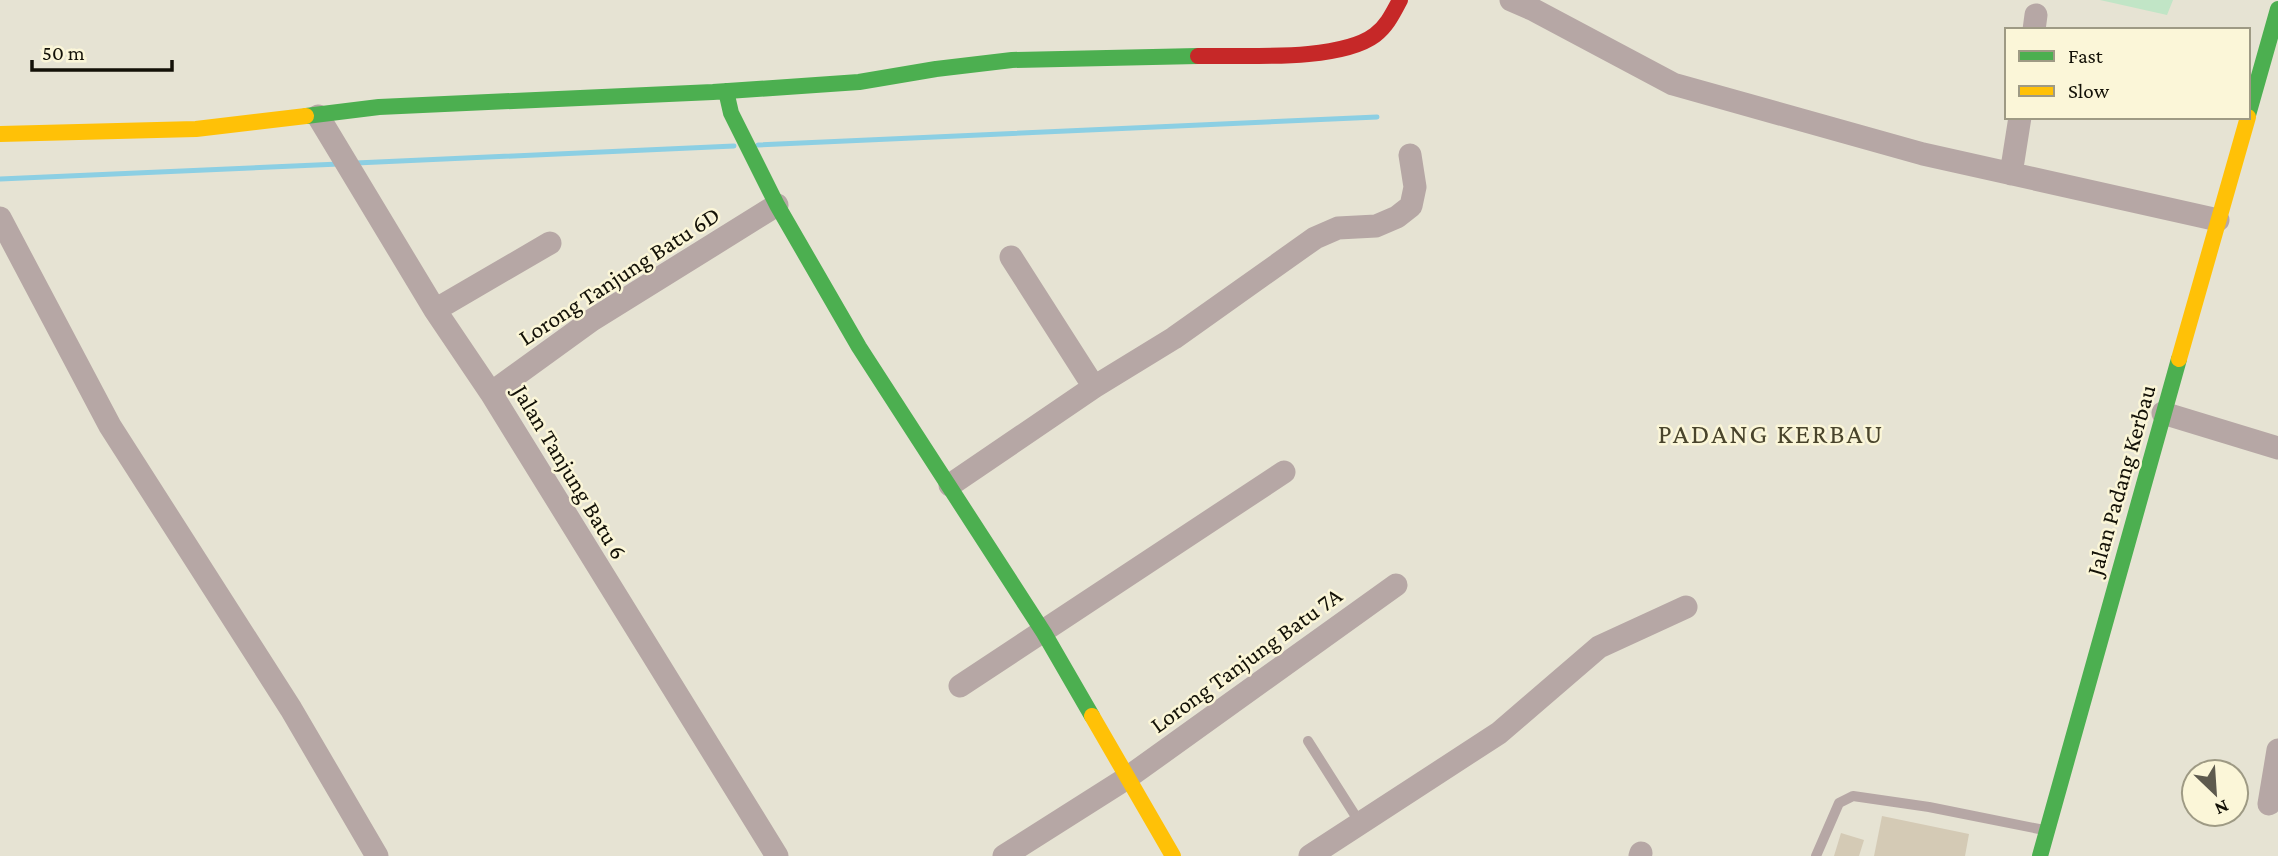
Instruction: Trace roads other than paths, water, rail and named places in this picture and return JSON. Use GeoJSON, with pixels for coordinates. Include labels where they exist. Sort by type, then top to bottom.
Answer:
{"type":"FeatureCollection","features":[{"type":"Feature","properties":{"kind":"street"},"geometry":{"type":"LineString","coordinates":[[0,134],[323,125],[379,107],[859,82],[936,68],[1012,60],[1280,55],[1335,51],[1363,43],[1385,28],[1400,0]]}},
{"type":"Feature","properties":{"kind":"street"},"geometry":{"type":"LineString","coordinates":[[1511,0],[1673,84],[1923,154],[2218,220]]}},
{"type":"Feature","properties":{"kind":"street","name":"Jalan Padang Kerbau"},"geometry":{"type":"LineString","coordinates":[[2250,109],[2278,9]]}},
{"type":"Feature","properties":{"kind":"street"},"geometry":{"type":"LineString","coordinates":[[726,91],[731,113],[777,205],[859,347],[1044,633],[1174,856]]}},
{"type":"Feature","properties":{"kind":"street"},"geometry":{"type":"LineString","coordinates":[[2011,174],[2020,119]]}},
{"type":"Feature","properties":{"kind":"street","name":"Jalan Padang Kerbau"},"geometry":{"type":"LineString","coordinates":[[2040,856],[2247,119]]}},
{"type":"Feature","properties":{"kind":"street","name":"Jalan Tanjung Batu 6"},"geometry":{"type":"LineString","coordinates":[[323,125],[435,310],[491,393],[777,856]]}},
{"type":"Feature","properties":{"kind":"street"},"geometry":{"type":"LineString","coordinates":[[950,485],[1094,387],[1174,338],[1315,238],[1338,228],[1376,226],[1397,217],[1411,206],[1415,187],[1410,155]]}},
{"type":"Feature","properties":{"kind":"street","name":"Lorong Tanjung Batu 6D"},"geometry":{"type":"LineString","coordinates":[[491,393],[592,320],[777,205]]}},
{"type":"Feature","properties":{"kind":"street"},"geometry":{"type":"LineString","coordinates":[[5,235],[110,426],[291,709],[377,856]]}},
{"type":"Feature","properties":{"kind":"street"},"geometry":{"type":"LineString","coordinates":[[435,310],[550,243]]}},
{"type":"Feature","properties":{"kind":"street"},"geometry":{"type":"LineString","coordinates":[[1011,257],[1094,387]]}},
{"type":"Feature","properties":{"kind":"street"},"geometry":{"type":"LineString","coordinates":[[2163,413],[2278,448]]}},
{"type":"Feature","properties":{"kind":"street"},"geometry":{"type":"LineString","coordinates":[[960,686],[1284,472]]}},
{"type":"Feature","properties":{"kind":"street","name":"Lorong Tanjung Batu 7A"},"geometry":{"type":"LineString","coordinates":[[1004,856],[1127,778],[1396,585]]}},
{"type":"Feature","properties":{"kind":"street"},"geometry":{"type":"LineString","coordinates":[[1310,856],[1499,733],[1599,647],[1686,607]]}},
{"type":"Feature","properties":{"kind":"street"},"geometry":{"type":"LineString","coordinates":[[2269,804],[2278,750]]}},
{"type":"Feature","properties":{"kind":"lane"},"geometry":{"type":"LineString","coordinates":[[1308,741],[1360,823]]}},
{"type":"Feature","properties":{"kind":"lane"},"geometry":{"type":"LineString","coordinates":[[1816,856],[1839,803],[1853,796],[1929,807],[2047,831]]}},
{"type":"Feature","properties":{"kind":"waterway"},"geometry":{"type":"LineString","coordinates":[[758,145],[1377,117]]}},
{"type":"Feature","properties":{"kind":"waterway"},"geometry":{"type":"LineString","coordinates":[[356,163],[734,146]]}},
{"type":"Feature","properties":{"kind":"waterway"},"geometry":{"type":"LineString","coordinates":[[0,179],[339,164]]}},
{"type":"Feature","properties":{"kind":"district","name":"PADANG KERBAU"},"geometry":{"type":"Point","coordinates":[1771,433]}}]}
